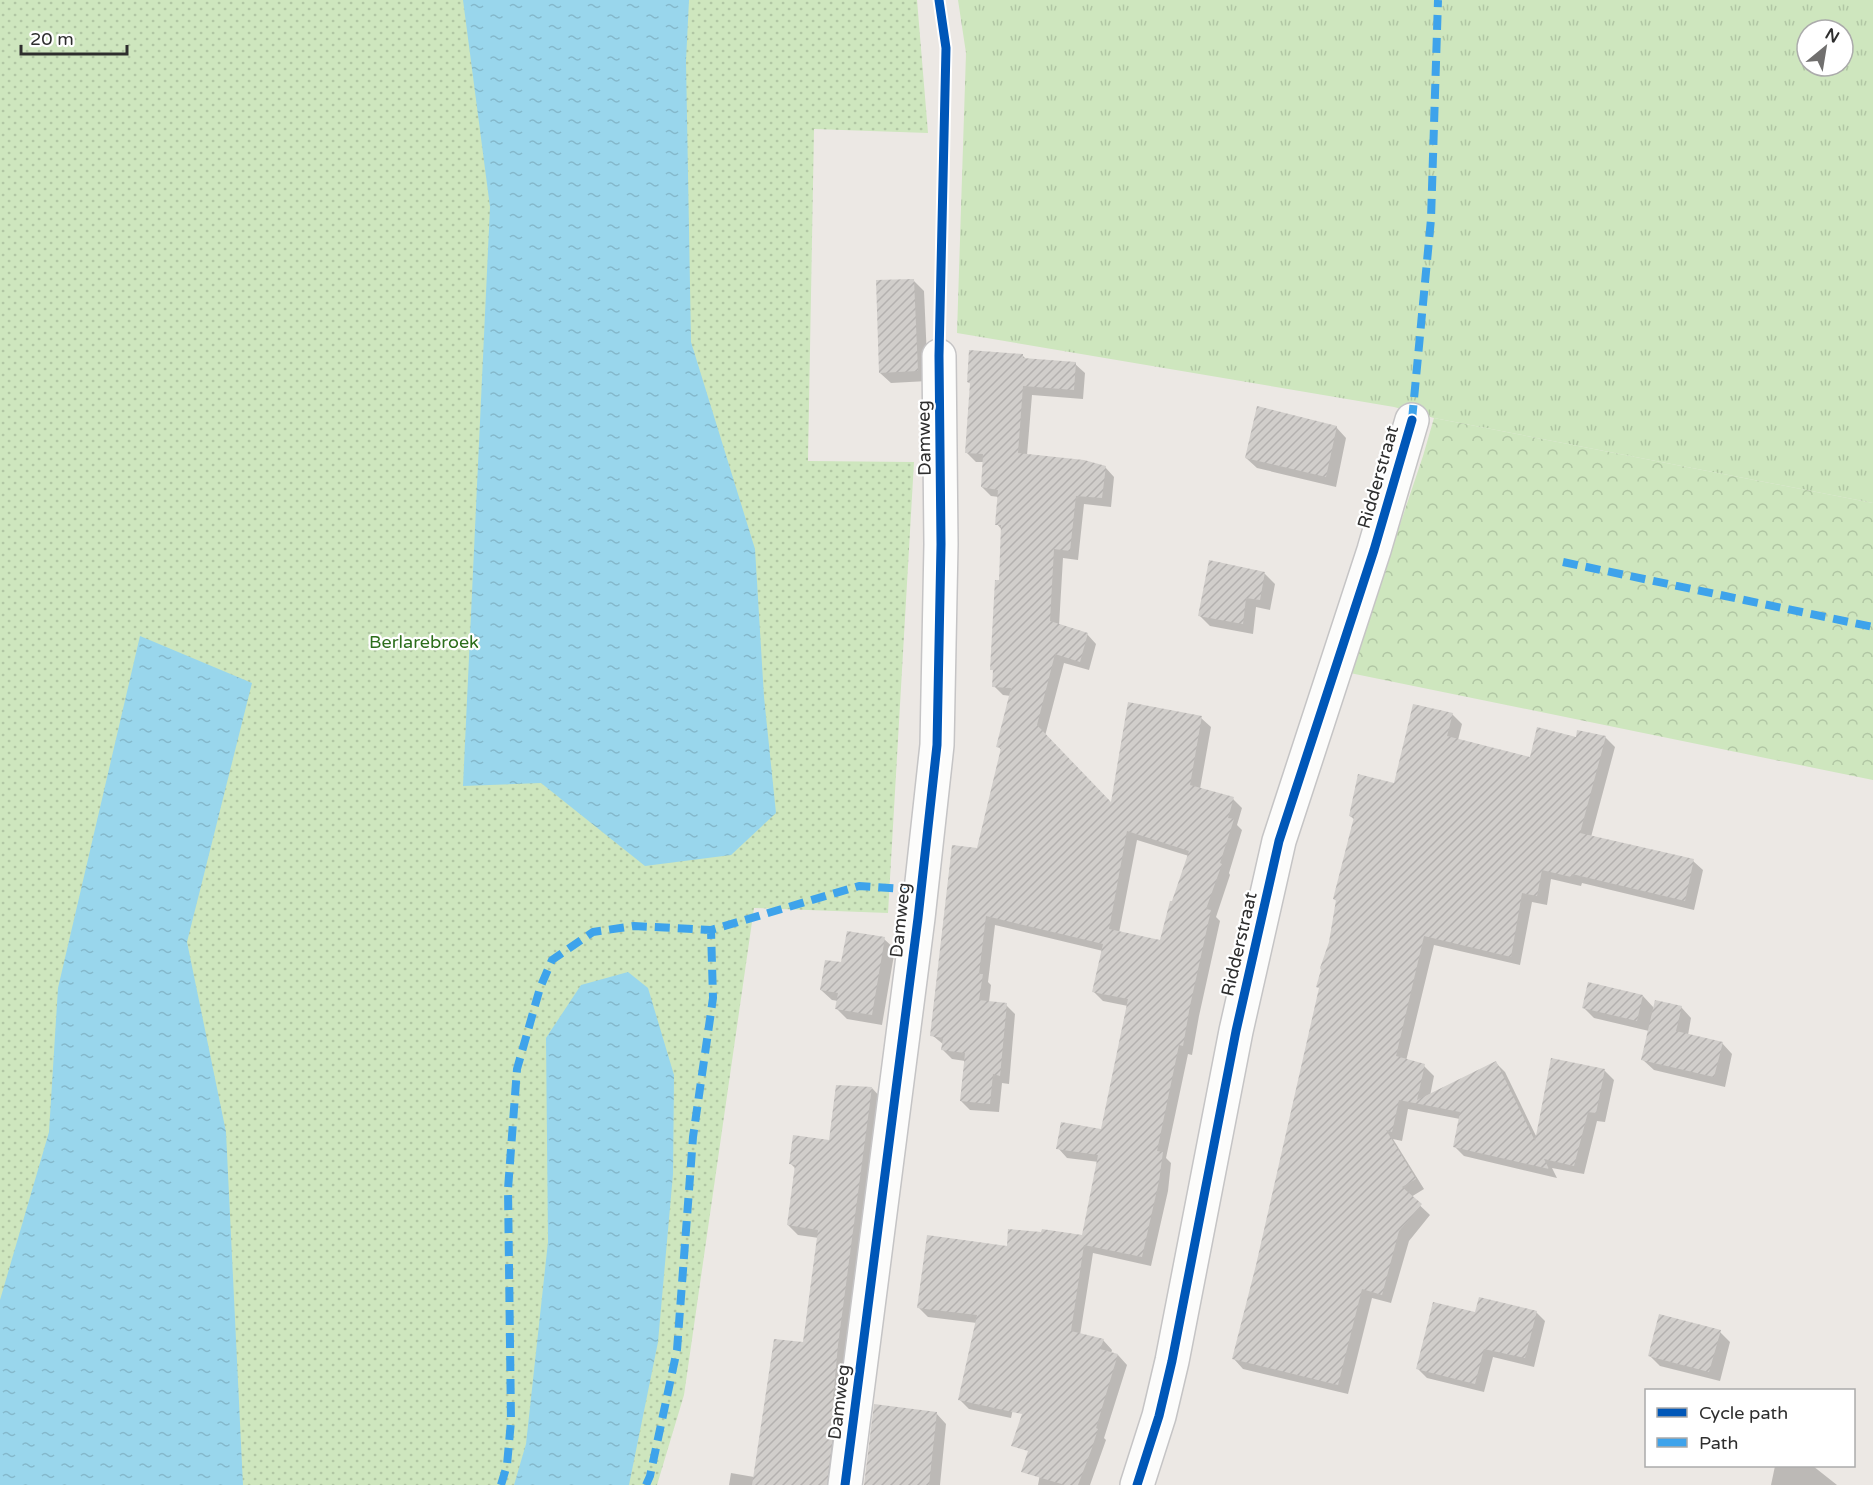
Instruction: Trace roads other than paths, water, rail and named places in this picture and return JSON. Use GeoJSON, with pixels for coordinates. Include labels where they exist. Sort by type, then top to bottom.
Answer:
{"type":"FeatureCollection","features":[{"type":"Feature","properties":{"kind":"street","name":"Damweg"},"geometry":{"type":"LineString","coordinates":[[845,1485],[918,918],[937,745],[941,544],[939,356]]}},
{"type":"Feature","properties":{"kind":"street","name":"Ridderstraat"},"geometry":{"type":"LineString","coordinates":[[1137,1485],[1159,1416],[1172,1361],[1236,1031],[1279,841],[1381,528],[1412,420]]}},
{"type":"Feature","properties":{"kind":"water"},"geometry":{"type":"Polygon","coordinates":[[[463,0],[689,0],[686,61],[691,342],[755,549],[764,697],[776,813],[731,855],[645,866],[541,783],[463,786],[490,207],[463,0]]]}},
{"type":"Feature","properties":{"kind":"water"},"geometry":{"type":"Polygon","coordinates":[[[140,636],[252,683],[187,942],[226,1132],[243,1485],[0,1485],[0,1300],[49,1132],[58,988],[140,636]]]}},
{"type":"Feature","properties":{"kind":"water"},"geometry":{"type":"Polygon","coordinates":[[[628,972],[648,988],[674,1075],[673,1174],[658,1342],[629,1485],[514,1485],[526,1444],[548,1242],[546,1038],[581,985],[628,972]]]}},
{"type":"Feature","properties":{"kind":"park label","name":"Berlarebroek"},"geometry":{"type":"Point","coordinates":[424,642]}}]}
